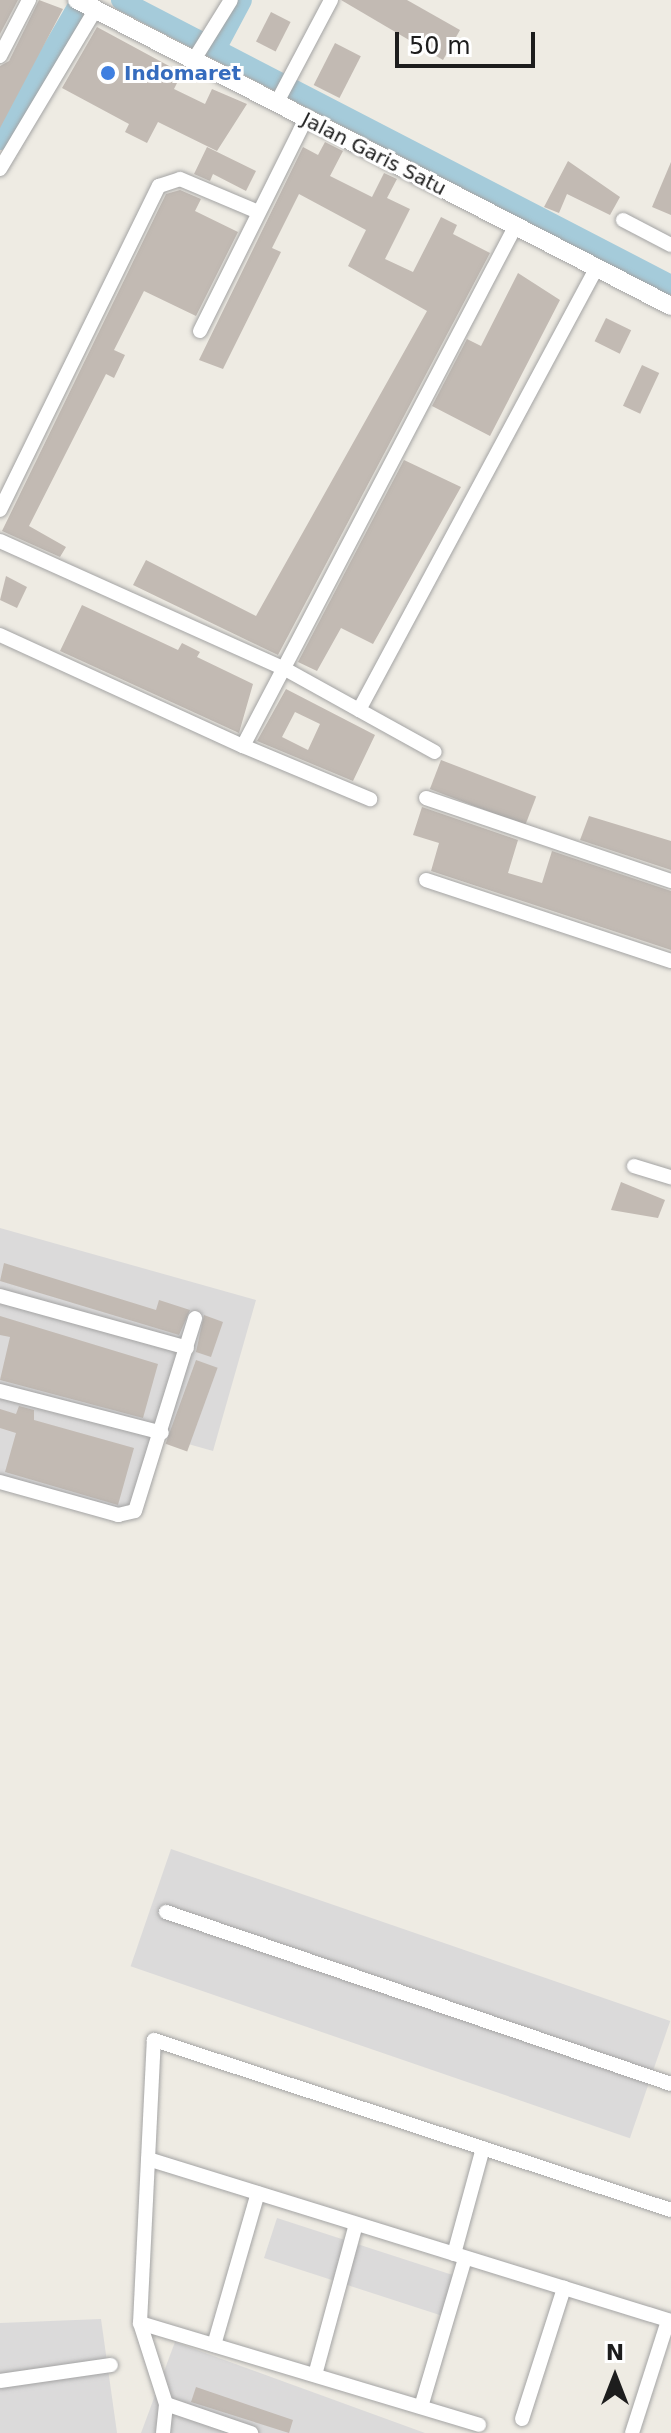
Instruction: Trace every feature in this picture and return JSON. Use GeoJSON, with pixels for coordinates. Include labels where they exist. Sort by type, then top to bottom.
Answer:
{"type":"FeatureCollection","features":[{"type":"Feature","properties":{"kind":"street"},"geometry":{"type":"LineString","coordinates":[[0,56],[29,0]]}},
{"type":"Feature","properties":{"kind":"street"},"geometry":{"type":"LineString","coordinates":[[199,53],[231,0]]}},
{"type":"Feature","properties":{"kind":"street"},"geometry":{"type":"LineString","coordinates":[[279,98],[331,0]]}},
{"type":"Feature","properties":{"kind":"street"},"geometry":{"type":"LineString","coordinates":[[0,169],[89,6]]}},
{"type":"Feature","properties":{"kind":"street","name":"Jalan Garis Satu"},"geometry":{"type":"LineString","coordinates":[[89,6],[199,53],[279,98],[305,120],[671,306]]}},
{"type":"Feature","properties":{"kind":"street"},"geometry":{"type":"LineString","coordinates":[[200,331],[305,120]]}},
{"type":"Feature","properties":{"kind":"street"},"geometry":{"type":"LineString","coordinates":[[0,510],[159,186],[180,179],[258,212]]}},
{"type":"Feature","properties":{"kind":"street"},"geometry":{"type":"LineString","coordinates":[[623,220],[671,245]]}},
{"type":"Feature","properties":{"kind":"street"},"geometry":{"type":"LineString","coordinates":[[243,746],[516,225]]}},
{"type":"Feature","properties":{"kind":"street"},"geometry":{"type":"LineString","coordinates":[[359,710],[597,267]]}},
{"type":"Feature","properties":{"kind":"street"},"geometry":{"type":"LineString","coordinates":[[0,541],[285,669],[435,752]]}},
{"type":"Feature","properties":{"kind":"street"},"geometry":{"type":"LineString","coordinates":[[0,635],[243,746],[370,799]]}},
{"type":"Feature","properties":{"kind":"street"},"geometry":{"type":"LineString","coordinates":[[426,798],[671,881]]}},
{"type":"Feature","properties":{"kind":"street"},"geometry":{"type":"LineString","coordinates":[[426,880],[671,961]]}},
{"type":"Feature","properties":{"kind":"street"},"geometry":{"type":"LineString","coordinates":[[634,1166],[671,1177]]}},
{"type":"Feature","properties":{"kind":"street"},"geometry":{"type":"LineString","coordinates":[[0,1296],[187,1348]]}},
{"type":"Feature","properties":{"kind":"street"},"geometry":{"type":"LineString","coordinates":[[0,1482],[130,1514],[141,1503],[195,1318]]}},
{"type":"Feature","properties":{"kind":"street"},"geometry":{"type":"LineString","coordinates":[[0,1391],[162,1433]]}},
{"type":"Feature","properties":{"kind":"street"},"geometry":{"type":"LineString","coordinates":[[166,1912],[671,2084]]}},
{"type":"Feature","properties":{"kind":"street"},"geometry":{"type":"LineString","coordinates":[[163,2433],[166,2404],[140,2323],[154,2040],[671,2210]]}},
{"type":"Feature","properties":{"kind":"street"},"geometry":{"type":"LineString","coordinates":[[421,2407],[460,2256],[483,2148]]}},
{"type":"Feature","properties":{"kind":"street"},"geometry":{"type":"LineString","coordinates":[[148,2159],[670,2321],[632,2433]]}},
{"type":"Feature","properties":{"kind":"street"},"geometry":{"type":"LineString","coordinates":[[214,2345],[258,2193]]}},
{"type":"Feature","properties":{"kind":"street"},"geometry":{"type":"LineString","coordinates":[[315,2375],[356,2224]]}},
{"type":"Feature","properties":{"kind":"street"},"geometry":{"type":"LineString","coordinates":[[522,2419],[564,2288]]}},
{"type":"Feature","properties":{"kind":"street"},"geometry":{"type":"LineString","coordinates":[[140,2323],[479,2425]]}},
{"type":"Feature","properties":{"kind":"street"},"geometry":{"type":"LineString","coordinates":[[0,2381],[111,2365]]}},
{"type":"Feature","properties":{"kind":"street"},"geometry":{"type":"LineString","coordinates":[[166,2404],[251,2433]]}},
{"type":"Feature","properties":{"kind":"shaded area"},"geometry":{"type":"Polygon","coordinates":[[[0,1228],[256,1300],[213,1451],[160,1436],[137,1518],[0,1480],[0,1228]]]}},
{"type":"Feature","properties":{"kind":"shaded area"},"geometry":{"type":"Polygon","coordinates":[[[171,1849],[670,2021],[630,2138],[131,1966],[171,1849]]]}},
{"type":"Feature","properties":{"kind":"shaded area"},"geometry":{"type":"Polygon","coordinates":[[[277,2218],[456,2276],[443,2316],[264,2258],[277,2218]]]}},
{"type":"Feature","properties":{"kind":"shaded area"},"geometry":{"type":"Polygon","coordinates":[[[101,2319],[117,2433],[0,2433],[0,2323],[101,2319]]]}},
{"type":"Feature","properties":{"kind":"shaded area"},"geometry":{"type":"Polygon","coordinates":[[[175,2342],[425,2433],[141,2433],[175,2342]]]}},
{"type":"Feature","properties":{"kind":"building"},"geometry":{"type":"Polygon","coordinates":[[[0,0],[18,0],[0,34],[0,0]]]}},
{"type":"Feature","properties":{"kind":"building"},"geometry":{"type":"Polygon","coordinates":[[[39,0],[63,9],[0,128],[0,66],[9,61],[39,0]]]}},
{"type":"Feature","properties":{"kind":"building"},"geometry":{"type":"Polygon","coordinates":[[[341,0],[407,0],[460,30],[443,60],[341,0]]]}},
{"type":"Feature","properties":{"kind":"building"},"geometry":{"type":"Polygon","coordinates":[[[271,12],[291,22],[276,51],[256,41],[271,12]]]}},
{"type":"Feature","properties":{"kind":"building"},"geometry":{"type":"Polygon","coordinates":[[[97,27],[182,73],[174,89],[205,104],[212,89],[247,104],[217,151],[158,122],[147,143],[125,132],[129,124],[62,88],[97,27]]]}},
{"type":"Feature","properties":{"kind":"building"},"geometry":{"type":"Polygon","coordinates":[[[335,43],[361,56],[340,98],[314,85],[335,43]]]}},
{"type":"Feature","properties":{"kind":"building"},"geometry":{"type":"Polygon","coordinates":[[[325,142],[343,151],[330,176],[372,197],[384,173],[397,179],[387,198],[410,209],[385,259],[413,272],[441,217],[457,225],[453,234],[490,253],[278,655],[133,585],[146,560],[256,616],[427,311],[348,266],[366,230],[299,194],[272,248],[281,252],[223,369],[199,360],[303,147],[318,155],[325,142]]]}},
{"type":"Feature","properties":{"kind":"building"},"geometry":{"type":"Polygon","coordinates":[[[207,147],[256,171],[246,191],[213,174],[210,181],[194,174],[207,147]]]}},
{"type":"Feature","properties":{"kind":"building"},"geometry":{"type":"Polygon","coordinates":[[[568,161],[620,197],[610,215],[567,194],[559,213],[544,207],[568,161]]]}},
{"type":"Feature","properties":{"kind":"building"},"geometry":{"type":"Polygon","coordinates":[[[671,162],[671,215],[652,207],[671,162]]]}},
{"type":"Feature","properties":{"kind":"building"},"geometry":{"type":"Polygon","coordinates":[[[180,190],[201,199],[195,211],[238,232],[196,316],[144,291],[114,350],[125,355],[114,378],[106,374],[29,526],[66,547],[60,557],[2,531],[166,194],[180,190]]]}},
{"type":"Feature","properties":{"kind":"building"},"geometry":{"type":"Polygon","coordinates":[[[518,273],[560,300],[490,436],[432,406],[467,339],[481,346],[518,273]]]}},
{"type":"Feature","properties":{"kind":"building"},"geometry":{"type":"Polygon","coordinates":[[[606,318],[631,330],[620,354],[595,341],[606,318]]]}},
{"type":"Feature","properties":{"kind":"building"},"geometry":{"type":"Polygon","coordinates":[[[642,365],[659,373],[640,414],[623,406],[642,365]]]}},
{"type":"Feature","properties":{"kind":"building"},"geometry":{"type":"Polygon","coordinates":[[[404,460],[461,487],[373,644],[341,628],[317,671],[298,662],[404,460]]]}},
{"type":"Feature","properties":{"kind":"building"},"geometry":{"type":"Polygon","coordinates":[[[6,576],[27,587],[17,608],[0,600],[6,576]]]}},
{"type":"Feature","properties":{"kind":"building"},"geometry":{"type":"Polygon","coordinates":[[[82,605],[178,650],[182,643],[200,652],[197,657],[253,684],[239,733],[60,651],[82,605]]]}},
{"type":"Feature","properties":{"kind":"building"},"geometry":{"type":"Polygon","coordinates":[[[286,689],[375,735],[353,781],[257,741],[286,689]],[[295,712],[282,737],[308,750],[320,724],[295,712]]]}},
{"type":"Feature","properties":{"kind":"building"},"geometry":{"type":"Polygon","coordinates":[[[441,760],[536,797],[525,825],[430,789],[441,760]]]}},
{"type":"Feature","properties":{"kind":"building"},"geometry":{"type":"Polygon","coordinates":[[[422,807],[518,840],[508,873],[542,883],[552,851],[671,891],[671,950],[431,871],[439,843],[413,835],[422,807]]]}},
{"type":"Feature","properties":{"kind":"building"},"geometry":{"type":"Polygon","coordinates":[[[589,816],[671,841],[671,870],[580,840],[589,816]]]}},
{"type":"Feature","properties":{"kind":"building"},"geometry":{"type":"Polygon","coordinates":[[[621,1182],[665,1200],[658,1218],[611,1210],[621,1182]]]}},
{"type":"Feature","properties":{"kind":"building"},"geometry":{"type":"Polygon","coordinates":[[[4,1263],[156,1310],[159,1300],[190,1310],[179,1335],[0,1281],[4,1263]]]}},
{"type":"Feature","properties":{"kind":"building"},"geometry":{"type":"Polygon","coordinates":[[[204,1315],[223,1322],[211,1357],[196,1352],[204,1315]]]}},
{"type":"Feature","properties":{"kind":"building"},"geometry":{"type":"Polygon","coordinates":[[[0,1316],[158,1364],[143,1418],[0,1380],[10,1337],[0,1335],[0,1316]]]}},
{"type":"Feature","properties":{"kind":"building"},"geometry":{"type":"Polygon","coordinates":[[[196,1360],[218,1368],[187,1451],[166,1444],[196,1360]]]}},
{"type":"Feature","properties":{"kind":"building"},"geometry":{"type":"Polygon","coordinates":[[[19,1406],[34,1410],[34,1420],[134,1448],[118,1505],[5,1472],[16,1433],[0,1428],[0,1409],[16,1414],[19,1406]]]}},
{"type":"Feature","properties":{"kind":"building"},"geometry":{"type":"Polygon","coordinates":[[[196,2387],[293,2420],[289,2433],[191,2402],[196,2387]]]}},
{"type":"Feature","properties":{"kind":"waterway"},"geometry":{"type":"LineString","coordinates":[[0,140],[81,0]]}},
{"type":"Feature","properties":{"kind":"waterway"},"geometry":{"type":"LineString","coordinates":[[121,0],[671,285]]}},
{"type":"Feature","properties":{"kind":"waterway"},"geometry":{"type":"LineString","coordinates":[[216,49],[242,0]]}},
{"type":"Feature","properties":{"kind":"place","name":"Indomaret"},"geometry":{"type":"Point","coordinates":[108,73]}}]}
